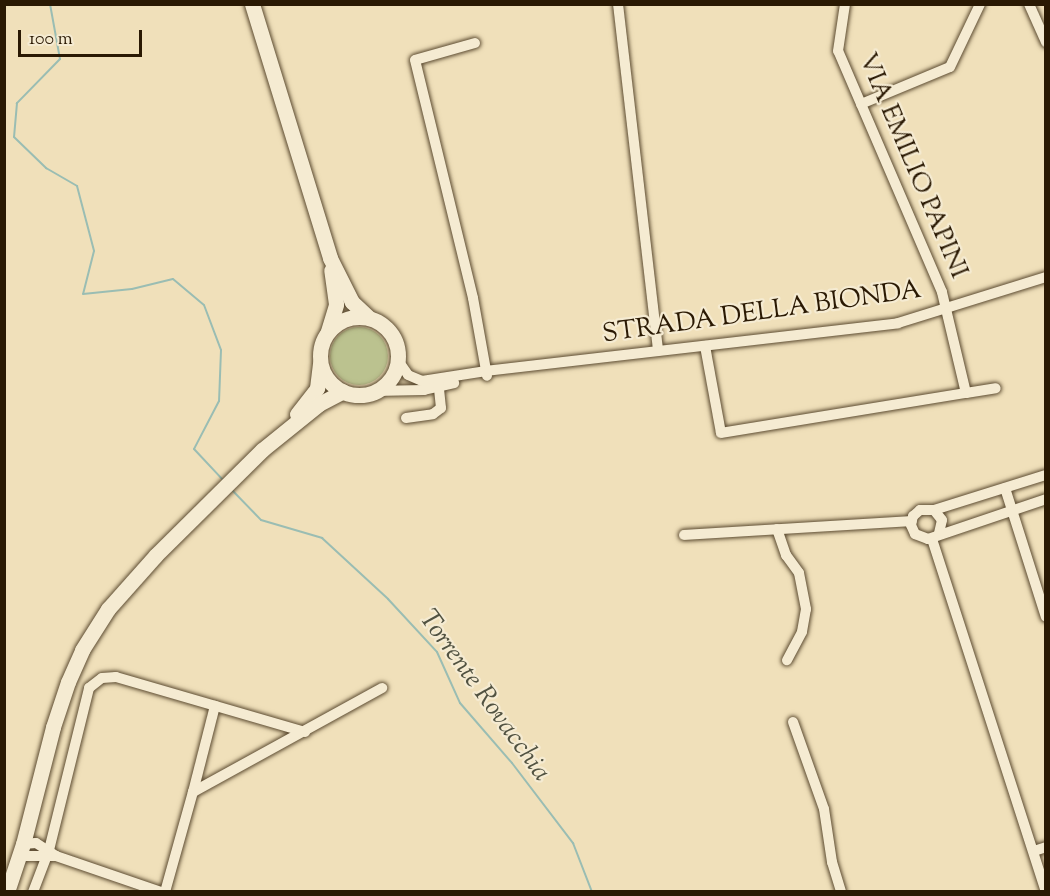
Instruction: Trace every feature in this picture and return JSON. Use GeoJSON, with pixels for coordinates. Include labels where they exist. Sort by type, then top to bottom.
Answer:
{"type":"FeatureCollection","features":[{"type":"Feature","properties":{"kind":"street"},"geometry":{"type":"LineString","coordinates":[[252,4],[330,258],[352,302],[369,318],[387,329],[397,349],[397,359],[390,378],[374,391],[354,394],[344,392],[332,384],[324,374],[320,361]]}},
{"type":"Feature","properties":{"kind":"street"},"geometry":{"type":"LineString","coordinates":[[618,4],[658,351]]}},
{"type":"Feature","properties":{"kind":"street","name":"VIA EMILIO PAPINI"},"geometry":{"type":"LineString","coordinates":[[845,4],[838,51],[948,309],[966,393]]}},
{"type":"Feature","properties":{"kind":"street"},"geometry":{"type":"LineString","coordinates":[[861,104],[950,67],[980,4]]}},
{"type":"Feature","properties":{"kind":"street"},"geometry":{"type":"LineString","coordinates":[[1029,4],[1046,42]]}},
{"type":"Feature","properties":{"kind":"street"},"geometry":{"type":"LineString","coordinates":[[475,43],[415,60],[470,288],[487,373]]}},
{"type":"Feature","properties":{"kind":"street"},"geometry":{"type":"LineString","coordinates":[[285,430],[316,388],[320,349],[333,323],[336,304],[330,258]]}},
{"type":"Feature","properties":{"kind":"street","name":"STRADA DELLA BIONDA"},"geometry":{"type":"LineString","coordinates":[[397,359],[401,369],[413,379],[439,382],[515,368],[898,323],[1046,278]]}},
{"type":"Feature","properties":{"kind":"street"},"geometry":{"type":"LineString","coordinates":[[328,332],[346,319],[369,318]]}},
{"type":"Feature","properties":{"kind":"street"},"geometry":{"type":"LineString","coordinates":[[705,345],[721,433],[996,388]]}},
{"type":"Feature","properties":{"kind":"street"},"geometry":{"type":"LineString","coordinates":[[406,418],[439,410],[442,404],[439,382]]}},
{"type":"Feature","properties":{"kind":"street","name":"STRADA DELLA BIONDA"},"geometry":{"type":"LineString","coordinates":[[374,391],[424,390],[439,382]]}},
{"type":"Feature","properties":{"kind":"street"},"geometry":{"type":"LineString","coordinates":[[7,891],[21,850],[53,727],[82,650],[108,609],[131,582],[262,450],[319,404],[344,392]]}},
{"type":"Feature","properties":{"kind":"street"},"geometry":{"type":"LineString","coordinates":[[1046,475],[934,510],[920,510],[912,521],[915,534],[923,539],[1046,499]]}},
{"type":"Feature","properties":{"kind":"street"},"geometry":{"type":"LineString","coordinates":[[1005,488],[1046,617]]}},
{"type":"Feature","properties":{"kind":"street"},"geometry":{"type":"LineString","coordinates":[[934,510],[942,520],[936,536],[1046,891]]}},
{"type":"Feature","properties":{"kind":"street"},"geometry":{"type":"LineString","coordinates":[[684,535],[912,521]]}},
{"type":"Feature","properties":{"kind":"street"},"geometry":{"type":"LineString","coordinates":[[777,529],[786,555],[799,573],[806,609],[802,632],[787,660]]}},
{"type":"Feature","properties":{"kind":"street"},"geometry":{"type":"LineString","coordinates":[[33,891],[51,854],[89,688],[102,678],[116,677],[305,732]]}},
{"type":"Feature","properties":{"kind":"street"},"geometry":{"type":"LineString","coordinates":[[193,792],[382,688]]}},
{"type":"Feature","properties":{"kind":"street"},"geometry":{"type":"LineString","coordinates":[[21,850],[51,854],[163,891],[193,792],[215,706]]}},
{"type":"Feature","properties":{"kind":"street"},"geometry":{"type":"LineString","coordinates":[[793,722],[824,809],[832,862],[841,891]]}},
{"type":"Feature","properties":{"kind":"street"},"geometry":{"type":"LineString","coordinates":[[36,795],[39,805],[33,832],[39,844],[51,854]]}},
{"type":"Feature","properties":{"kind":"street"},"geometry":{"type":"LineString","coordinates":[[21,850],[39,844]]}},
{"type":"Feature","properties":{"kind":"street"},"geometry":{"type":"LineString","coordinates":[[1034,851],[1046,847]]}},
{"type":"Feature","properties":{"kind":"green space"},"geometry":{"type":"Polygon","coordinates":[[[359,327],[370,329],[383,340],[388,356],[386,367],[375,380],[359,385],[348,383],[335,372],[330,356],[332,345],[343,332],[359,327]]]}},
{"type":"Feature","properties":{"kind":"waterway","name":"Torrente Rovacchia"},"geometry":{"type":"LineString","coordinates":[[50,4],[60,59],[17,103],[14,137],[46,168],[77,186],[94,251],[83,294],[132,289],[173,279],[204,305],[221,350],[219,401],[194,449],[223,480]]}},
{"type":"Feature","properties":{"kind":"waterway","name":"Torrente Rovacchia"},"geometry":{"type":"LineString","coordinates":[[231,489],[261,520],[322,538],[388,599],[437,652],[460,703],[512,763],[573,843],[592,892]]}}]}
